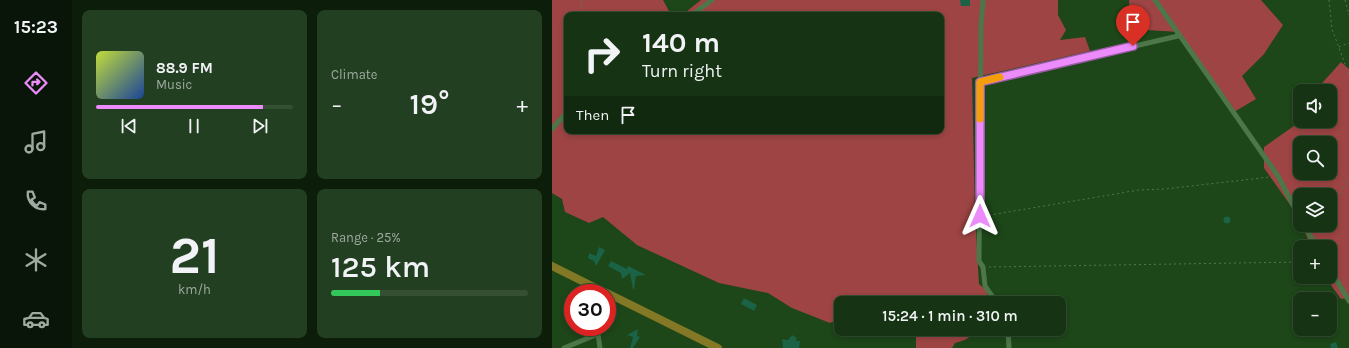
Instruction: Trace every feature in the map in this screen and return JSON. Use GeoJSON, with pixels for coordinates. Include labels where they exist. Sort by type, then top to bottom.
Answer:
{"type":"FeatureCollection","features":[{"type":"Feature","properties":{"kind":"main road"},"geometry":{"type":"LineString","coordinates":[[552,266],[588,284]]}},
{"type":"Feature","properties":{"kind":"main road"},"geometry":{"type":"LineString","coordinates":[[616,298],[718,348]]}},
{"type":"Feature","properties":{"kind":"street"},"geometry":{"type":"LineString","coordinates":[[696,12],[712,0]]}},
{"type":"Feature","properties":{"kind":"street"},"geometry":{"type":"LineString","coordinates":[[983,0],[980,82],[979,261],[983,267],[984,286],[992,296]]}},
{"type":"Feature","properties":{"kind":"street"},"geometry":{"type":"LineString","coordinates":[[1154,0],[1278,176],[1293,205]]}},
{"type":"Feature","properties":{"kind":"street"},"geometry":{"type":"LineString","coordinates":[[980,82],[1178,36]]}},
{"type":"Feature","properties":{"kind":"street"},"geometry":{"type":"LineString","coordinates":[[552,129],[564,115]]}},
{"type":"Feature","properties":{"kind":"street"},"geometry":{"type":"LineString","coordinates":[[1337,281],[1349,301]]}},
{"type":"Feature","properties":{"kind":"street"},"geometry":{"type":"LineString","coordinates":[[564,348],[593,336]]}},
{"type":"Feature","properties":{"kind":"street"},"geometry":{"type":"LineString","coordinates":[[598,336],[600,348]]}},
{"type":"Feature","properties":{"kind":"street"},"geometry":{"type":"LineString","coordinates":[[1008,336],[1009,348]]}},
{"type":"Feature","properties":{"kind":"path"},"geometry":{"type":"LineString","coordinates":[[581,0],[582,12]]}},
{"type":"Feature","properties":{"kind":"path"},"geometry":{"type":"LineString","coordinates":[[1329,0],[1332,29],[1349,75]]}},
{"type":"Feature","properties":{"kind":"path"},"geometry":{"type":"LineString","coordinates":[[1344,0],[1349,15]]}},
{"type":"Feature","properties":{"kind":"path"},"geometry":{"type":"LineString","coordinates":[[1339,47],[1349,43]]}},
{"type":"Feature","properties":{"kind":"path"},"geometry":{"type":"LineString","coordinates":[[980,216],[1139,190],[1165,190],[1278,176]]}},
{"type":"Feature","properties":{"kind":"path"},"geometry":{"type":"LineString","coordinates":[[1337,198],[1349,176]]}},
{"type":"Feature","properties":{"kind":"path"},"geometry":{"type":"LineString","coordinates":[[983,267],[1293,262]]}},
{"type":"Feature","properties":{"kind":"shaded area"},"geometry":{"type":"Polygon","coordinates":[[[552,0],[663,0],[669,12],[564,12],[564,134],[944,134],[944,12],[686,12],[701,0],[1058,0],[1058,15],[1066,30],[1060,40],[1085,37],[1090,51],[972,78],[975,215],[979,284],[987,291],[988,296],[834,296],[834,321],[830,323],[792,308],[768,293],[719,283],[637,245],[603,217],[589,223],[565,212],[562,199],[552,193],[552,0]]]}},
{"type":"Feature","properties":{"kind":"shaded area"},"geometry":{"type":"Polygon","coordinates":[[[1129,0],[1261,0],[1283,25],[1264,54],[1242,76],[1256,99],[1234,112],[1179,32],[1131,29],[1129,0]]]}},
{"type":"Feature","properties":{"kind":"shaded area"},"geometry":{"type":"Polygon","coordinates":[[[1341,62],[1349,69],[1349,298],[1341,299],[1330,284],[1337,284],[1337,240],[1308,240],[1305,232],[1337,232],[1337,188],[1293,188],[1293,209],[1264,168],[1264,147],[1293,127],[1293,128],[1337,128],[1337,84],[1321,84],[1341,62]]]}},
{"type":"Feature","properties":{"kind":"shaded area"},"geometry":{"type":"Polygon","coordinates":[[[916,336],[970,336],[965,340],[955,343],[952,348],[916,348],[916,336]]]}},
{"type":"Feature","properties":{"kind":"building"},"geometry":{"type":"Polygon","coordinates":[[[960,0],[970,0],[970,6],[961,6],[960,0]]]}},
{"type":"Feature","properties":{"kind":"building"},"geometry":{"type":"Polygon","coordinates":[[[1227,217],[1230,220],[1227,223],[1224,220],[1227,217]]]}},
{"type":"Feature","properties":{"kind":"building"},"geometry":{"type":"Polygon","coordinates":[[[599,247],[605,250],[596,266],[594,261],[588,258],[589,253],[596,256],[599,247]]]}},
{"type":"Feature","properties":{"kind":"building"},"geometry":{"type":"Polygon","coordinates":[[[611,261],[627,269],[628,266],[646,275],[636,276],[633,289],[630,273],[622,279],[621,273],[608,266],[611,261]]]}},
{"type":"Feature","properties":{"kind":"building"},"geometry":{"type":"Polygon","coordinates":[[[744,298],[757,305],[754,311],[741,304],[744,298]]]}},
{"type":"Feature","properties":{"kind":"building"},"geometry":{"type":"Polygon","coordinates":[[[638,329],[637,336],[640,337],[633,348],[630,348],[633,337],[627,335],[638,329]]]}},
{"type":"Feature","properties":{"kind":"building"},"geometry":{"type":"Polygon","coordinates":[[[792,335],[797,338],[795,340],[800,341],[799,348],[783,348],[782,339],[788,340],[792,335]]]}},
{"type":"Feature","properties":{"kind":"building"},"geometry":{"type":"Polygon","coordinates":[[[1336,342],[1338,348],[1331,348],[1330,344],[1336,342]]]}},
{"type":"Feature","properties":{"kind":"slow traffic"},"geometry":{"type":"LineString","coordinates":[[980,119],[980,82],[1000,77]]}},
{"type":"Feature","properties":{"kind":"route"},"geometry":{"type":"LineString","coordinates":[[980,216],[980,82],[1133,46]]}}]}
